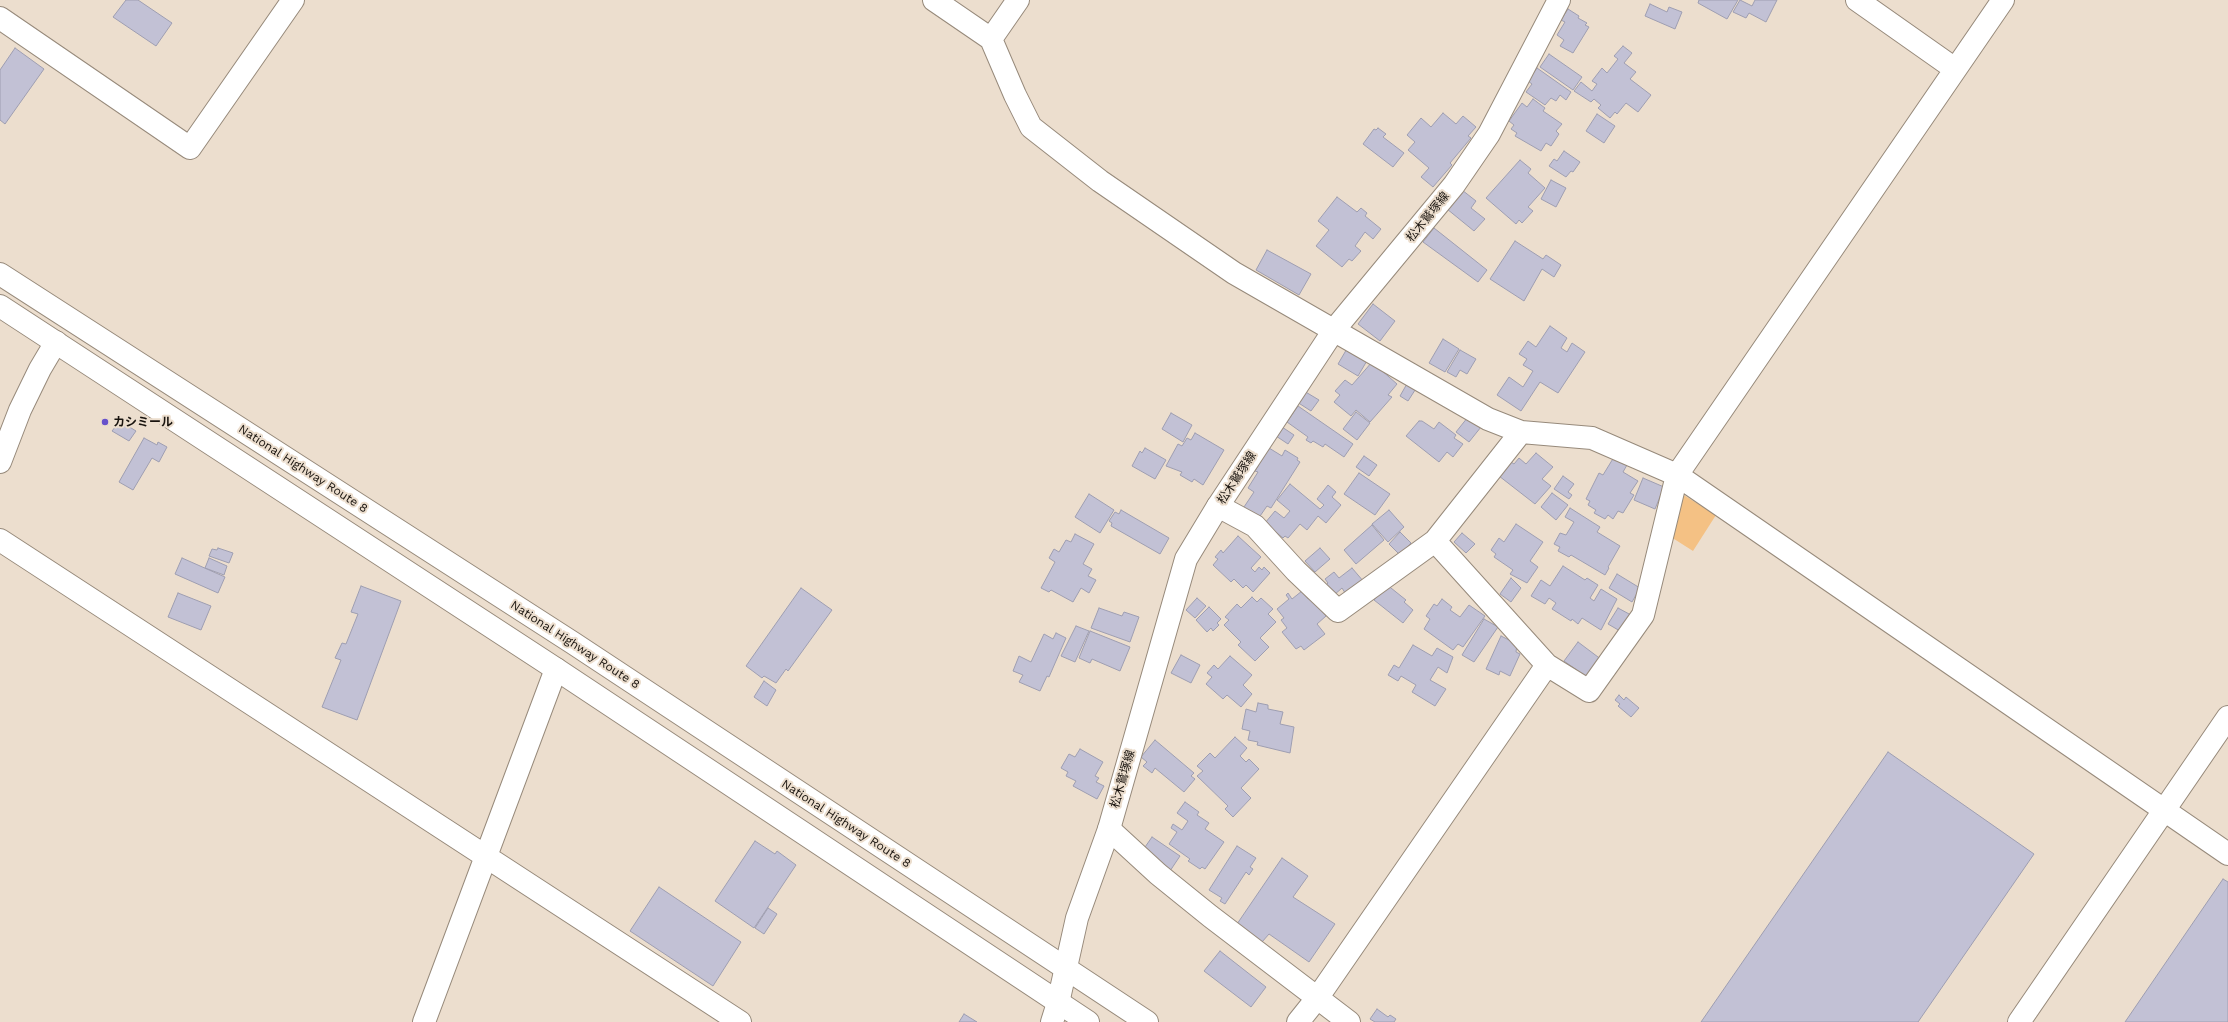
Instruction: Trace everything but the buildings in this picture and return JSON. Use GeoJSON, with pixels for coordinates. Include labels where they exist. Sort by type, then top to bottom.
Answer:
{"type":"FeatureCollection","features":[{"type":"Feature","properties":{"kind":"main road"},"geometry":{"type":"LineString","coordinates":[[0,18],[190,148],[293,0]]}},
{"type":"Feature","properties":{"kind":"main road"},"geometry":{"type":"LineString","coordinates":[[934,0],[991,39],[1031,127],[1100,181],[1234,273],[1488,419],[1521,432],[1592,438],[1677,475],[2228,854]]}},
{"type":"Feature","properties":{"kind":"main road"},"geometry":{"type":"LineString","coordinates":[[991,39],[1018,0]]}},
{"type":"Feature","properties":{"kind":"main road","name":"松木鷲塚線"},"geometry":{"type":"LineString","coordinates":[[1055,1012],[1064,968],[1077,918],[1109,829],[1186,559],[1218,506],[1334,330],[1454,185],[1489,134],[1559,0]]}},
{"type":"Feature","properties":{"kind":"main road"},"geometry":{"type":"LineString","coordinates":[[1857,0],[1955,69]]}},
{"type":"Feature","properties":{"kind":"main road"},"geometry":{"type":"LineString","coordinates":[[1435,541],[1547,665],[1589,691],[1643,615],[1677,475],[2003,0]]}},
{"type":"Feature","properties":{"kind":"main road","name":"National Highway Route 8"},"geometry":{"type":"LineString","coordinates":[[0,274],[573,643],[1147,1022]]}},
{"type":"Feature","properties":{"kind":"main road"},"geometry":{"type":"LineString","coordinates":[[0,306],[556,669],[1055,1012],[1088,1022]]}},
{"type":"Feature","properties":{"kind":"main road"},"geometry":{"type":"LineString","coordinates":[[0,462],[20,410],[40,369],[56,342]]}},
{"type":"Feature","properties":{"kind":"main road"},"geometry":{"type":"LineString","coordinates":[[1218,506],[1255,526],[1296,571],[1338,611],[1435,541],[1521,432]]}},
{"type":"Feature","properties":{"kind":"main road"},"geometry":{"type":"LineString","coordinates":[[0,540],[740,1022]]}},
{"type":"Feature","properties":{"kind":"main road"},"geometry":{"type":"LineString","coordinates":[[1298,1022],[1318,997],[1547,665]]}},
{"type":"Feature","properties":{"kind":"main road"},"geometry":{"type":"LineString","coordinates":[[424,1022],[487,858],[556,669]]}},
{"type":"Feature","properties":{"kind":"main road"},"geometry":{"type":"LineString","coordinates":[[2019,1022],[2228,717]]}},
{"type":"Feature","properties":{"kind":"main road"},"geometry":{"type":"LineString","coordinates":[[1109,829],[1158,874],[1210,916],[1349,1022]]}},
{"type":"Feature","properties":{"kind":"shaded area"},"geometry":{"type":"Polygon","coordinates":[[[1682,494],[1716,515],[1693,551],[1671,537],[1682,494]]]}},
{"type":"Feature","properties":{"kind":"place","name":"カシミール"},"geometry":{"type":"Point","coordinates":[105,422]}}]}
